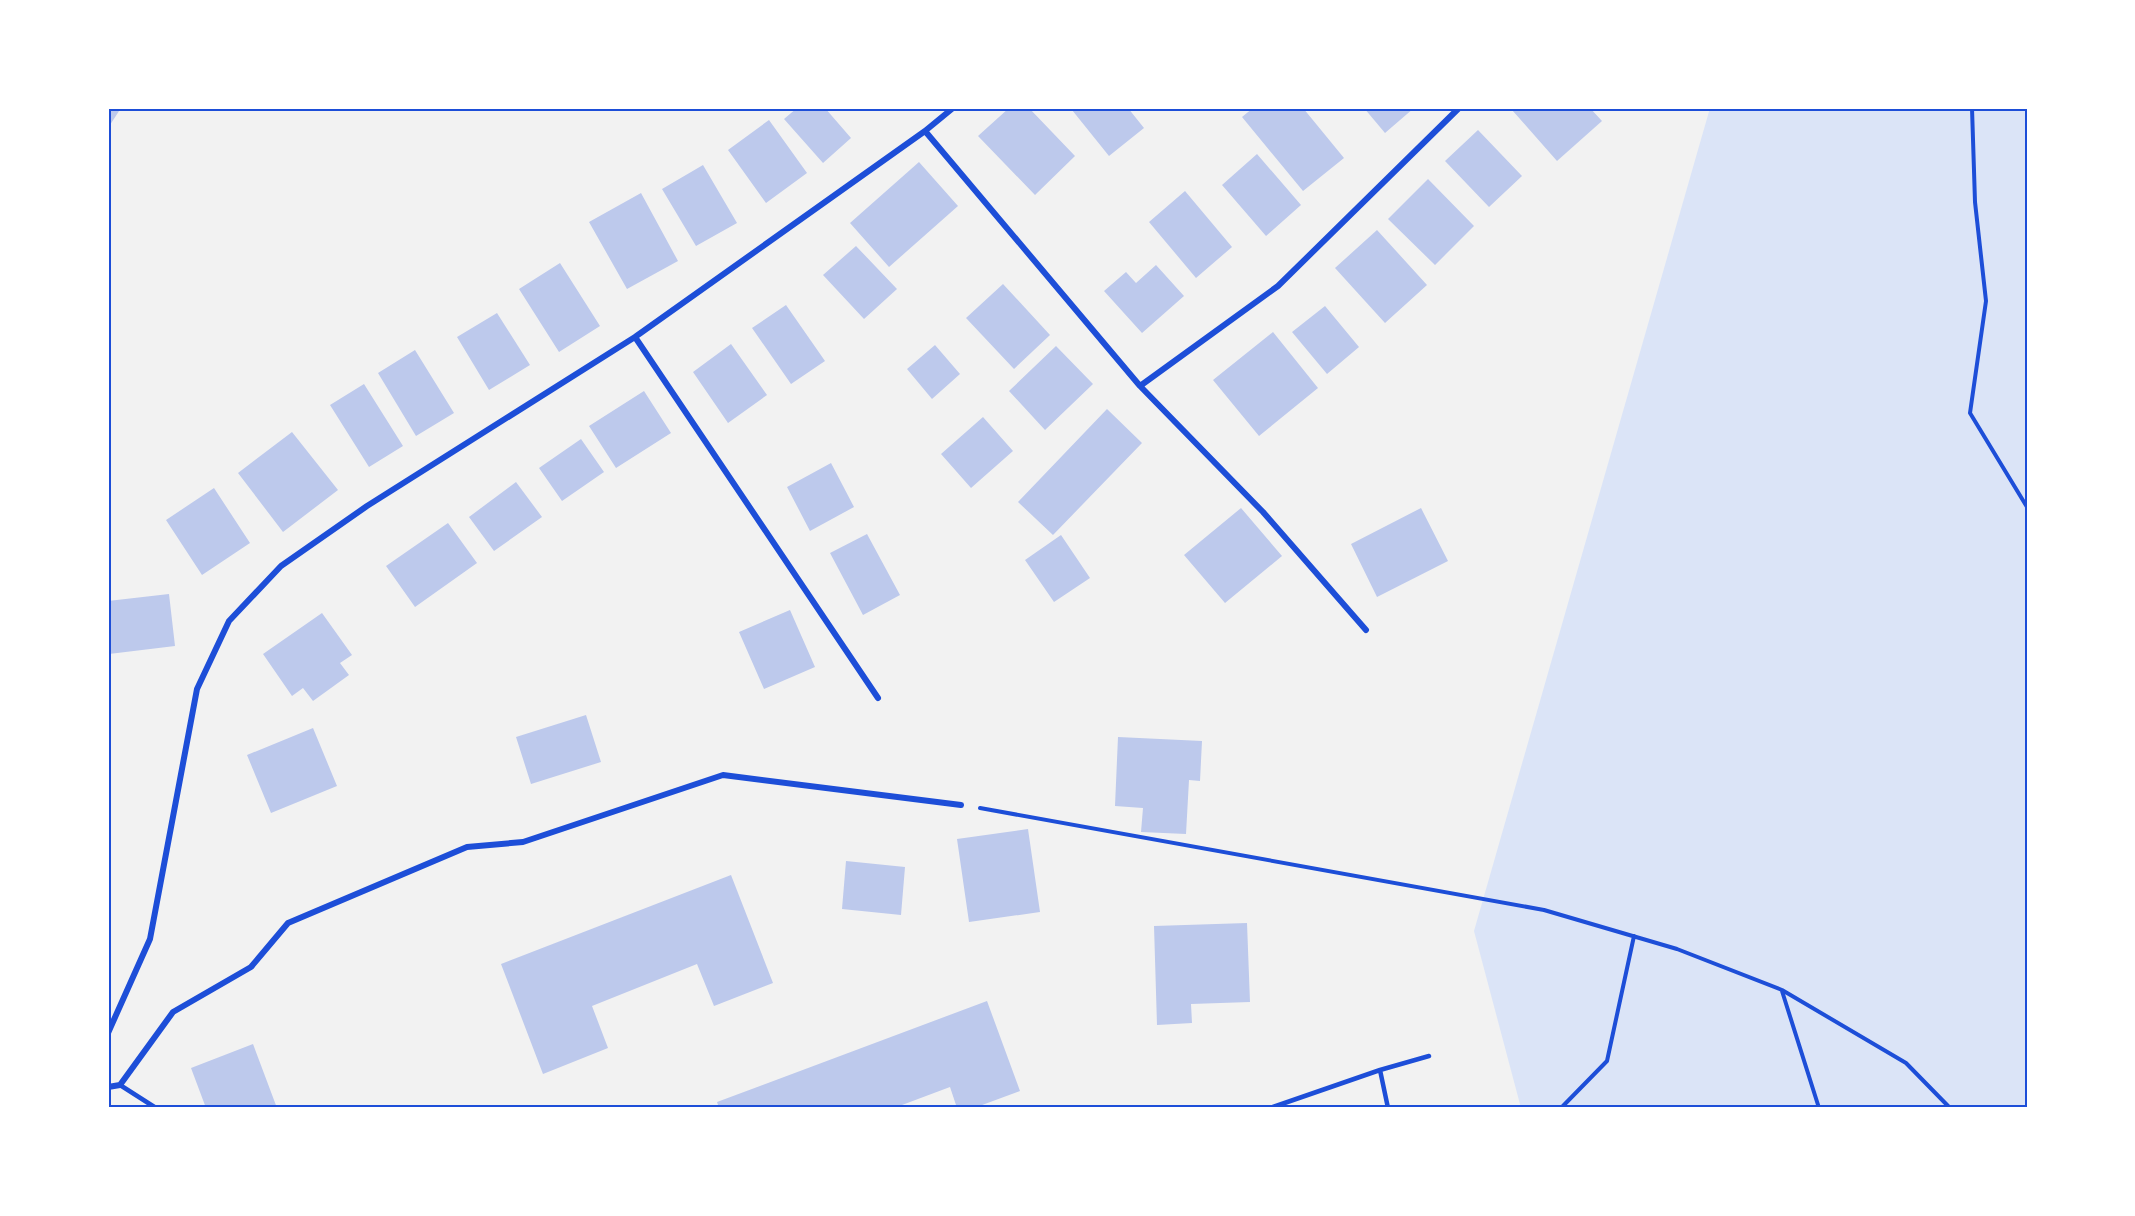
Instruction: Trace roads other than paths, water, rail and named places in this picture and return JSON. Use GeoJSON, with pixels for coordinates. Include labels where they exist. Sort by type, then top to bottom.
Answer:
{"type":"FeatureCollection","features":[{"type":"Feature","properties":{"kind":"street"},"geometry":{"type":"LineString","coordinates":[[108,1033],[150,939],[197,689],[229,621],[290,559],[367,507],[635,338],[925,131],[953,108]]}},
{"type":"Feature","properties":{"kind":"street"},"geometry":{"type":"LineString","coordinates":[[1140,386],[1278,286],[1459,108]]}},
{"type":"Feature","properties":{"kind":"street"},"geometry":{"type":"LineString","coordinates":[[925,131],[1140,386],[1263,512],[1366,630]]}},
{"type":"Feature","properties":{"kind":"street"},"geometry":{"type":"LineString","coordinates":[[635,338],[878,698]]}},
{"type":"Feature","properties":{"kind":"street"},"geometry":{"type":"LineString","coordinates":[[108,1087],[120,1085],[173,1012],[251,967],[288,923],[467,847],[524,842],[723,776],[961,805]]}},
{"type":"Feature","properties":{"kind":"lane"},"geometry":{"type":"LineString","coordinates":[[1273,1107],[1380,1070],[1429,1056]]}},
{"type":"Feature","properties":{"kind":"lane"},"geometry":{"type":"LineString","coordinates":[[1380,1070],[1388,1108]]}},
{"type":"Feature","properties":{"kind":"lane"},"geometry":{"type":"LineString","coordinates":[[120,1085],[156,1108]]}}]}
